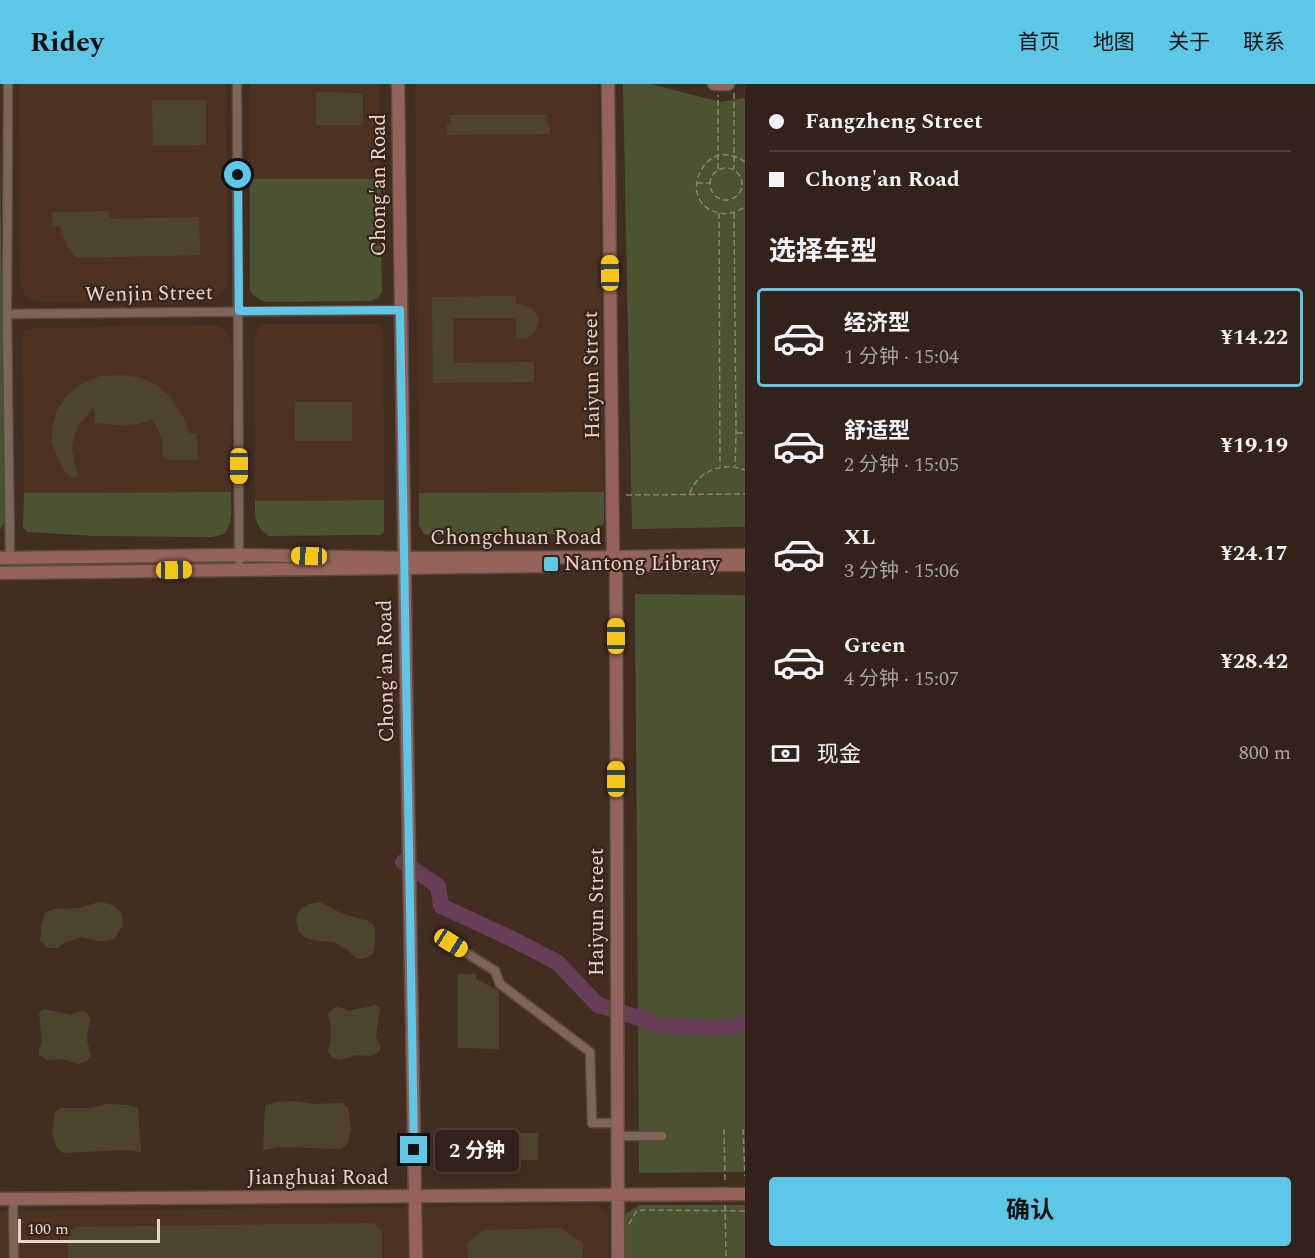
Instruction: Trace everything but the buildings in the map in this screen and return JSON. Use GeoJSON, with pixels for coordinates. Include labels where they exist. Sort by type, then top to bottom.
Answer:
{"type":"FeatureCollection","features":[{"type":"Feature","properties":{"kind":"street"},"geometry":{"type":"LineString","coordinates":[[3,556],[8,84]]}},
{"type":"Feature","properties":{"kind":"street"},"geometry":{"type":"LineString","coordinates":[[237,84],[239,569]]}},
{"type":"Feature","properties":{"kind":"street","name":"Chong'an Road"},"geometry":{"type":"LineString","coordinates":[[398,84],[401,428],[416,1258]]}},
{"type":"Feature","properties":{"kind":"street","name":"Haiyun Street"},"geometry":{"type":"LineString","coordinates":[[608,84],[615,561],[618,1258]]}},
{"type":"Feature","properties":{"kind":"street","name":"Wenjin Street"},"geometry":{"type":"LineString","coordinates":[[7,314],[400,310]]}},
{"type":"Feature","properties":{"kind":"street","name":"Chongchuan Road"},"geometry":{"type":"LineString","coordinates":[[3,556],[239,555],[404,562]]}},
{"type":"Feature","properties":{"kind":"street","name":"Chongchuan Road"},"geometry":{"type":"LineString","coordinates":[[615,561],[745,555]]}},
{"type":"Feature","properties":{"kind":"street","name":"Chongchuan Road"},"geometry":{"type":"LineString","coordinates":[[3,575],[404,562],[615,561],[745,565]]}},
{"type":"Feature","properties":{"kind":"street"},"geometry":{"type":"LineString","coordinates":[[451,943],[495,971],[500,984],[590,1052],[592,1124],[662,1136]]}},
{"type":"Feature","properties":{"kind":"street","name":"Jianghuai Road"},"geometry":{"type":"LineString","coordinates":[[0,1199],[745,1194]]}},
{"type":"Feature","properties":{"kind":"street"},"geometry":{"type":"LineString","coordinates":[[13,1199],[14,1258]]}},
{"type":"Feature","properties":{"kind":"path"},"geometry":{"type":"LineString","coordinates":[[718,170],[723,88]]}},
{"type":"Feature","properties":{"kind":"path"},"geometry":{"type":"LineString","coordinates":[[723,88],[735,156],[734,170]]}},
{"type":"Feature","properties":{"kind":"path"},"geometry":{"type":"LineString","coordinates":[[745,162],[735,156],[725,154],[706,161],[700,169],[696,183],[699,199],[706,207],[718,213],[734,213],[745,207]]}},
{"type":"Feature","properties":{"kind":"path"},"geometry":{"type":"LineString","coordinates":[[729,168],[734,170],[744,184],[739,194],[730,200],[716,197],[712,193],[710,183],[714,173],[718,170],[729,168]]}},
{"type":"Feature","properties":{"kind":"path"},"geometry":{"type":"LineString","coordinates":[[696,183],[710,183]]}},
{"type":"Feature","properties":{"kind":"path"},"geometry":{"type":"LineString","coordinates":[[718,213],[720,466]]}},
{"type":"Feature","properties":{"kind":"path"},"geometry":{"type":"LineString","coordinates":[[734,213],[735,466]]}},
{"type":"Feature","properties":{"kind":"path"},"geometry":{"type":"LineString","coordinates":[[736,434],[745,433]]}},
{"type":"Feature","properties":{"kind":"path"},"geometry":{"type":"LineString","coordinates":[[690,494],[697,481],[720,466],[735,466],[745,470]]}},
{"type":"Feature","properties":{"kind":"path"},"geometry":{"type":"LineString","coordinates":[[626,495],[745,494]]}},
{"type":"Feature","properties":{"kind":"path"},"geometry":{"type":"LineString","coordinates":[[743,1129],[745,1176]]}},
{"type":"Feature","properties":{"kind":"path"},"geometry":{"type":"LineString","coordinates":[[628,1225],[636,1212],[642,1210],[745,1210]]}},
{"type":"Feature","properties":{"kind":"shaded area"},"geometry":{"type":"Polygon","coordinates":[[[19,84],[226,84],[228,278],[225,291],[214,300],[41,302],[26,296],[20,283],[19,84]]]}},
{"type":"Feature","properties":{"kind":"shaded area"},"geometry":{"type":"Polygon","coordinates":[[[250,84],[379,84],[380,179],[250,179],[250,84]]]}},
{"type":"Feature","properties":{"kind":"shaded area"},"geometry":{"type":"Polygon","coordinates":[[[415,84],[598,84],[604,492],[419,493],[415,84]]]}},
{"type":"Feature","properties":{"kind":"shaded area"},"geometry":{"type":"Polygon","coordinates":[[[264,324],[374,324],[379,326],[383,332],[384,500],[255,501],[254,341],[258,328],[264,324]]]}},
{"type":"Feature","properties":{"kind":"shaded area"},"geometry":{"type":"Polygon","coordinates":[[[216,325],[224,328],[232,344],[231,492],[24,493],[22,335],[24,331],[34,328],[216,325]]]}},
{"type":"Feature","properties":{"kind":"shaded area"},"geometry":{"type":"Polygon","coordinates":[[[597,1205],[608,1214],[608,1258],[0,1258],[0,1211],[597,1205]]]}},
{"type":"Feature","properties":{"kind":"green space"},"geometry":{"type":"Polygon","coordinates":[[[623,84],[651,84],[721,102],[745,98],[745,527],[632,529],[623,84]]]}},
{"type":"Feature","properties":{"kind":"green space"},"geometry":{"type":"Polygon","coordinates":[[[0,131],[4,523],[0,530],[0,131]]]}},
{"type":"Feature","properties":{"kind":"green space"},"geometry":{"type":"Polygon","coordinates":[[[250,179],[380,179],[382,292],[378,298],[371,301],[266,302],[254,295],[250,291],[250,179]]]}},
{"type":"Feature","properties":{"kind":"green space"},"geometry":{"type":"Polygon","coordinates":[[[231,492],[231,515],[226,532],[212,537],[94,536],[27,532],[23,527],[24,493],[231,492]]]}},
{"type":"Feature","properties":{"kind":"green space"},"geometry":{"type":"Polygon","coordinates":[[[604,492],[604,522],[595,534],[429,535],[424,534],[419,525],[419,493],[604,492]]]}},
{"type":"Feature","properties":{"kind":"green space"},"geometry":{"type":"Polygon","coordinates":[[[384,500],[384,532],[380,535],[268,536],[260,528],[255,516],[255,501],[384,500]]]}},
{"type":"Feature","properties":{"kind":"green space"},"geometry":{"type":"Polygon","coordinates":[[[635,594],[745,595],[745,1172],[639,1173],[635,594]]]}},
{"type":"Feature","properties":{"kind":"green space"},"geometry":{"type":"Polygon","coordinates":[[[640,1205],[745,1205],[745,1258],[625,1258],[625,1214],[640,1205]]]}},
{"type":"Feature","properties":{"kind":"waterway"},"geometry":{"type":"LineString","coordinates":[[403,862],[438,886],[441,906],[557,962],[598,1005],[665,1026],[726,1028],[745,1023]]}},
{"type":"Feature","properties":{"kind":"place","name":"Nantong Library"},"geometry":{"type":"Point","coordinates":[551,564]}},
{"type":"Feature","properties":{"kind":"route"},"geometry":{"type":"LineString","coordinates":[[238,175],[239,311],[400,310],[414,1150]]}}]}
